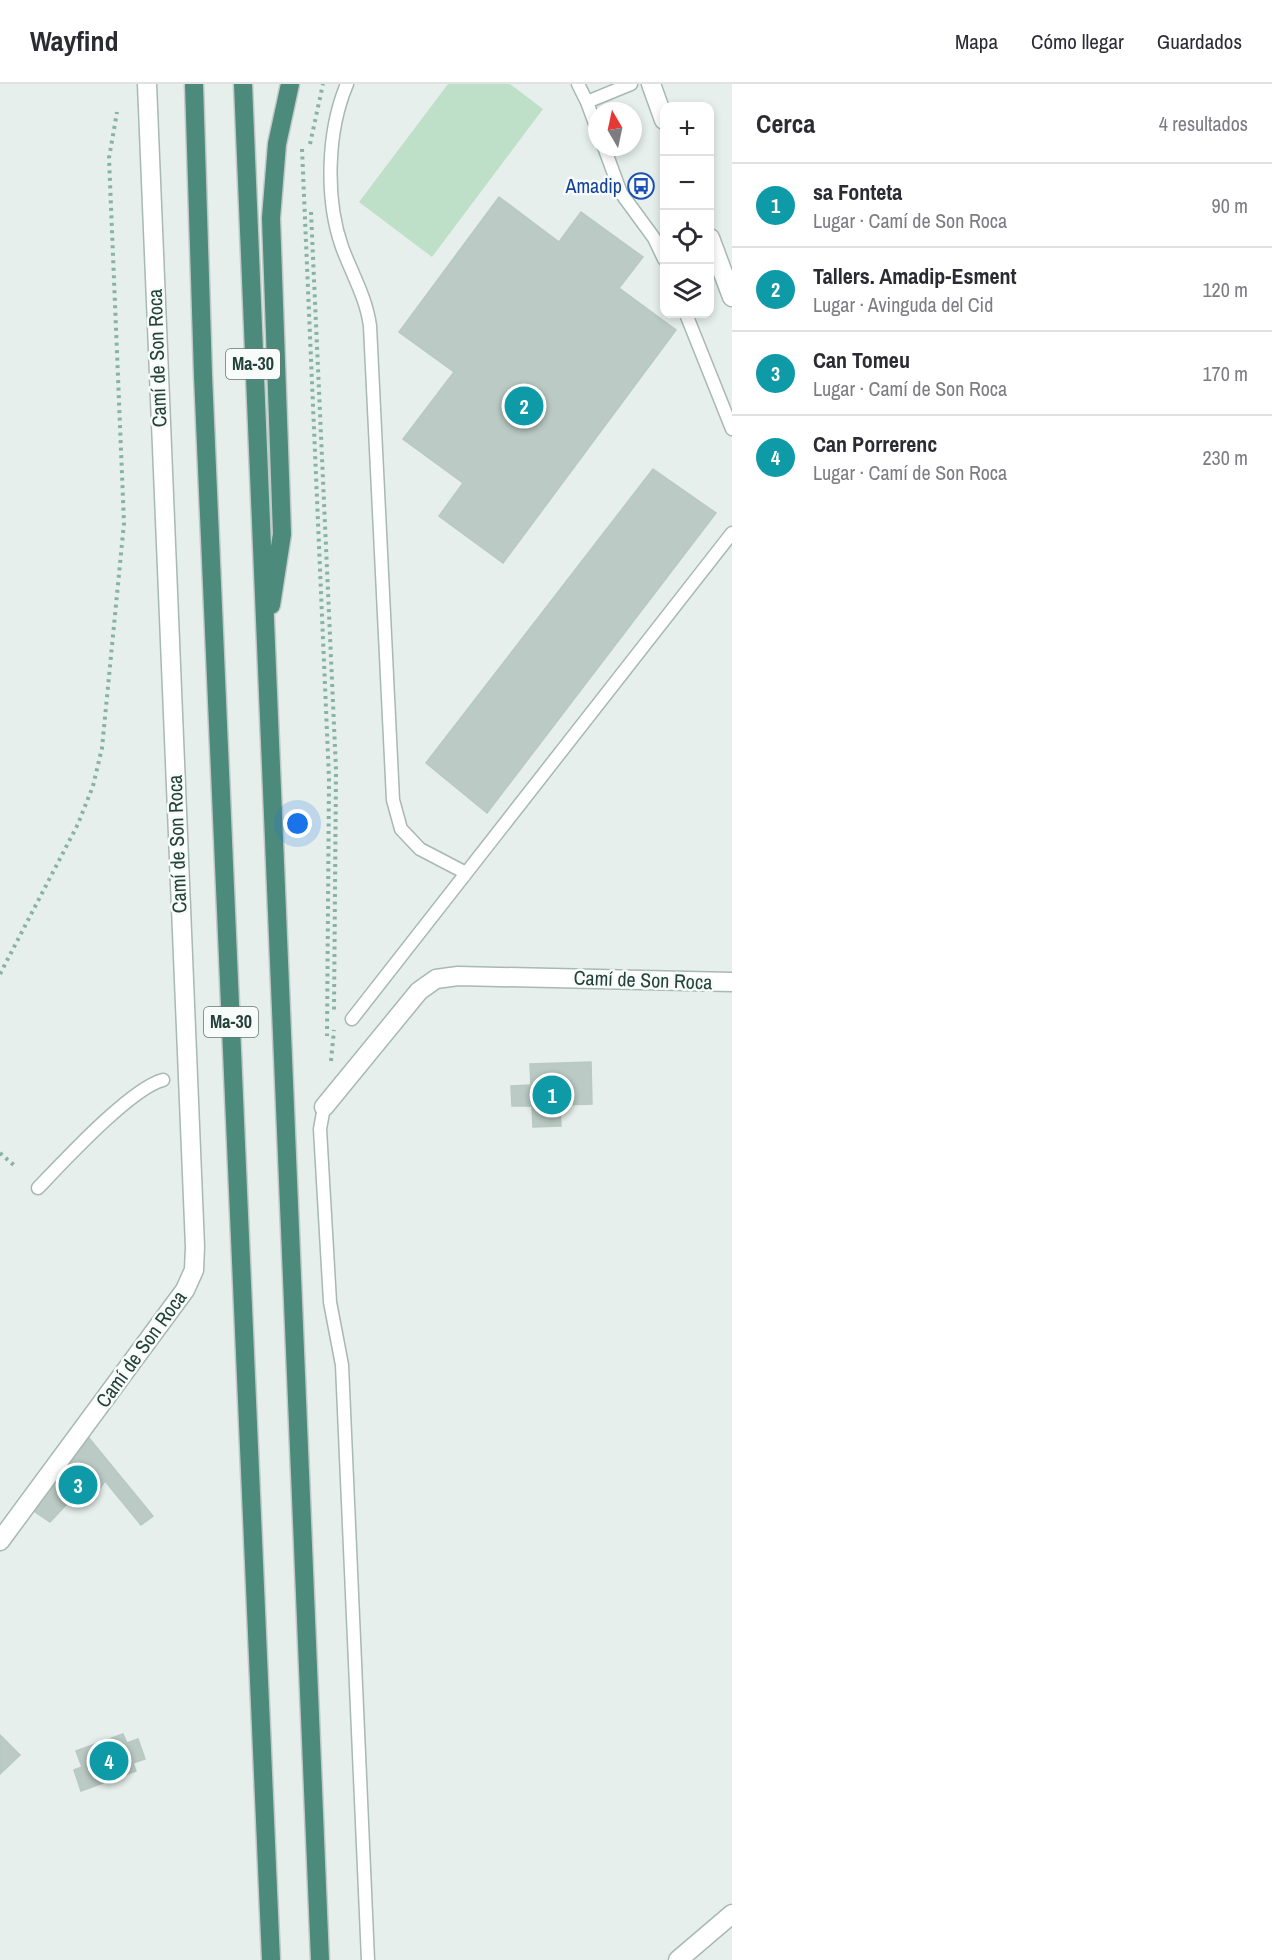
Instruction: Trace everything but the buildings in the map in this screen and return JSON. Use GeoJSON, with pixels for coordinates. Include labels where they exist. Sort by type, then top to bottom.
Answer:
{"type":"FeatureCollection","features":[{"type":"Feature","properties":{"kind":"highway","name":"Ma-30"},"geometry":{"type":"LineString","coordinates":[[194,84],[204,387],[271,1960]]}},
{"type":"Feature","properties":{"kind":"highway","name":"Ma-30"},"geometry":{"type":"LineString","coordinates":[[243,84],[264,645],[320,1960]]}},
{"type":"Feature","properties":{"kind":"highway"},"geometry":{"type":"LineString","coordinates":[[264,645],[282,534],[271,208],[282,114],[290,84]]}},
{"type":"Feature","properties":{"kind":"street","name":"Camí de Son Roca"},"geometry":{"type":"LineString","coordinates":[[0,1540],[185,1290],[194,1270],[195,1247],[147,84]]}},
{"type":"Feature","properties":{"kind":"street"},"geometry":{"type":"LineString","coordinates":[[651,84],[660,109]]}},
{"type":"Feature","properties":{"kind":"street"},"geometry":{"type":"LineString","coordinates":[[714,249],[732,297]]}},
{"type":"Feature","properties":{"kind":"street","name":"Camí de Son Roca"},"geometry":{"type":"LineString","coordinates":[[324,1107],[419,991],[436,979],[458,976],[501,976],[732,982]]}},
{"type":"Feature","properties":{"kind":"street"},"geometry":{"type":"LineString","coordinates":[[678,1960],[732,1914]]}},
{"type":"Feature","properties":{"kind":"lane"},"geometry":{"type":"LineString","coordinates":[[347,84],[337,110],[332,143],[333,209],[341,245],[364,298],[370,326],[393,800],[401,829],[420,849],[466,873]]}},
{"type":"Feature","properties":{"kind":"lane"},"geometry":{"type":"LineString","coordinates":[[579,84],[587,102],[631,84]]}},
{"type":"Feature","properties":{"kind":"lane"},"geometry":{"type":"LineString","coordinates":[[607,156],[621,194],[654,238],[660,251]]}},
{"type":"Feature","properties":{"kind":"lane"},"geometry":{"type":"LineString","coordinates":[[688,318],[732,429]]}},
{"type":"Feature","properties":{"kind":"lane"},"geometry":{"type":"LineString","coordinates":[[352,1018],[732,533]]}},
{"type":"Feature","properties":{"kind":"lane"},"geometry":{"type":"LineString","coordinates":[[38,1188],[88,1137],[148,1087],[163,1080]]}},
{"type":"Feature","properties":{"kind":"lane"},"geometry":{"type":"LineString","coordinates":[[324,1107],[320,1129],[330,1302],[342,1365],[368,1960]]}},
{"type":"Feature","properties":{"kind":"path"},"geometry":{"type":"LineString","coordinates":[[309,153],[313,119],[322,84]]}},
{"type":"Feature","properties":{"kind":"path"},"geometry":{"type":"LineString","coordinates":[[0,974],[78,824],[93,786],[102,748],[124,523],[109,158],[117,112]]}},
{"type":"Feature","properties":{"kind":"path"},"geometry":{"type":"LineString","coordinates":[[302,144],[329,779],[327,1036]]}},
{"type":"Feature","properties":{"kind":"path"},"geometry":{"type":"LineString","coordinates":[[309,161],[336,770],[334,1041],[331,1063]]}},
{"type":"Feature","properties":{"kind":"path"},"geometry":{"type":"LineString","coordinates":[[0,1153],[16,1167]]}},
{"type":"Feature","properties":{"kind":"green space"},"geometry":{"type":"Polygon","coordinates":[[[448,84],[510,84],[543,109],[432,257],[359,202],[448,84]]]}},
{"type":"Feature","properties":{"kind":"place","name":"Amadip"},"geometry":{"type":"Point","coordinates":[641,186]}},
{"type":"Feature","properties":{"kind":"place","name":"Tallers. Amadip-Esment"},"geometry":{"type":"Point","coordinates":[524,406]}},
{"type":"Feature","properties":{"kind":"place","name":"sa Fonteta"},"geometry":{"type":"Point","coordinates":[552,1095]}},
{"type":"Feature","properties":{"kind":"place","name":"Can Tomeu"},"geometry":{"type":"Point","coordinates":[78,1485]}},
{"type":"Feature","properties":{"kind":"place","name":"Can Porrerenc"},"geometry":{"type":"Point","coordinates":[109,1761]}}]}
